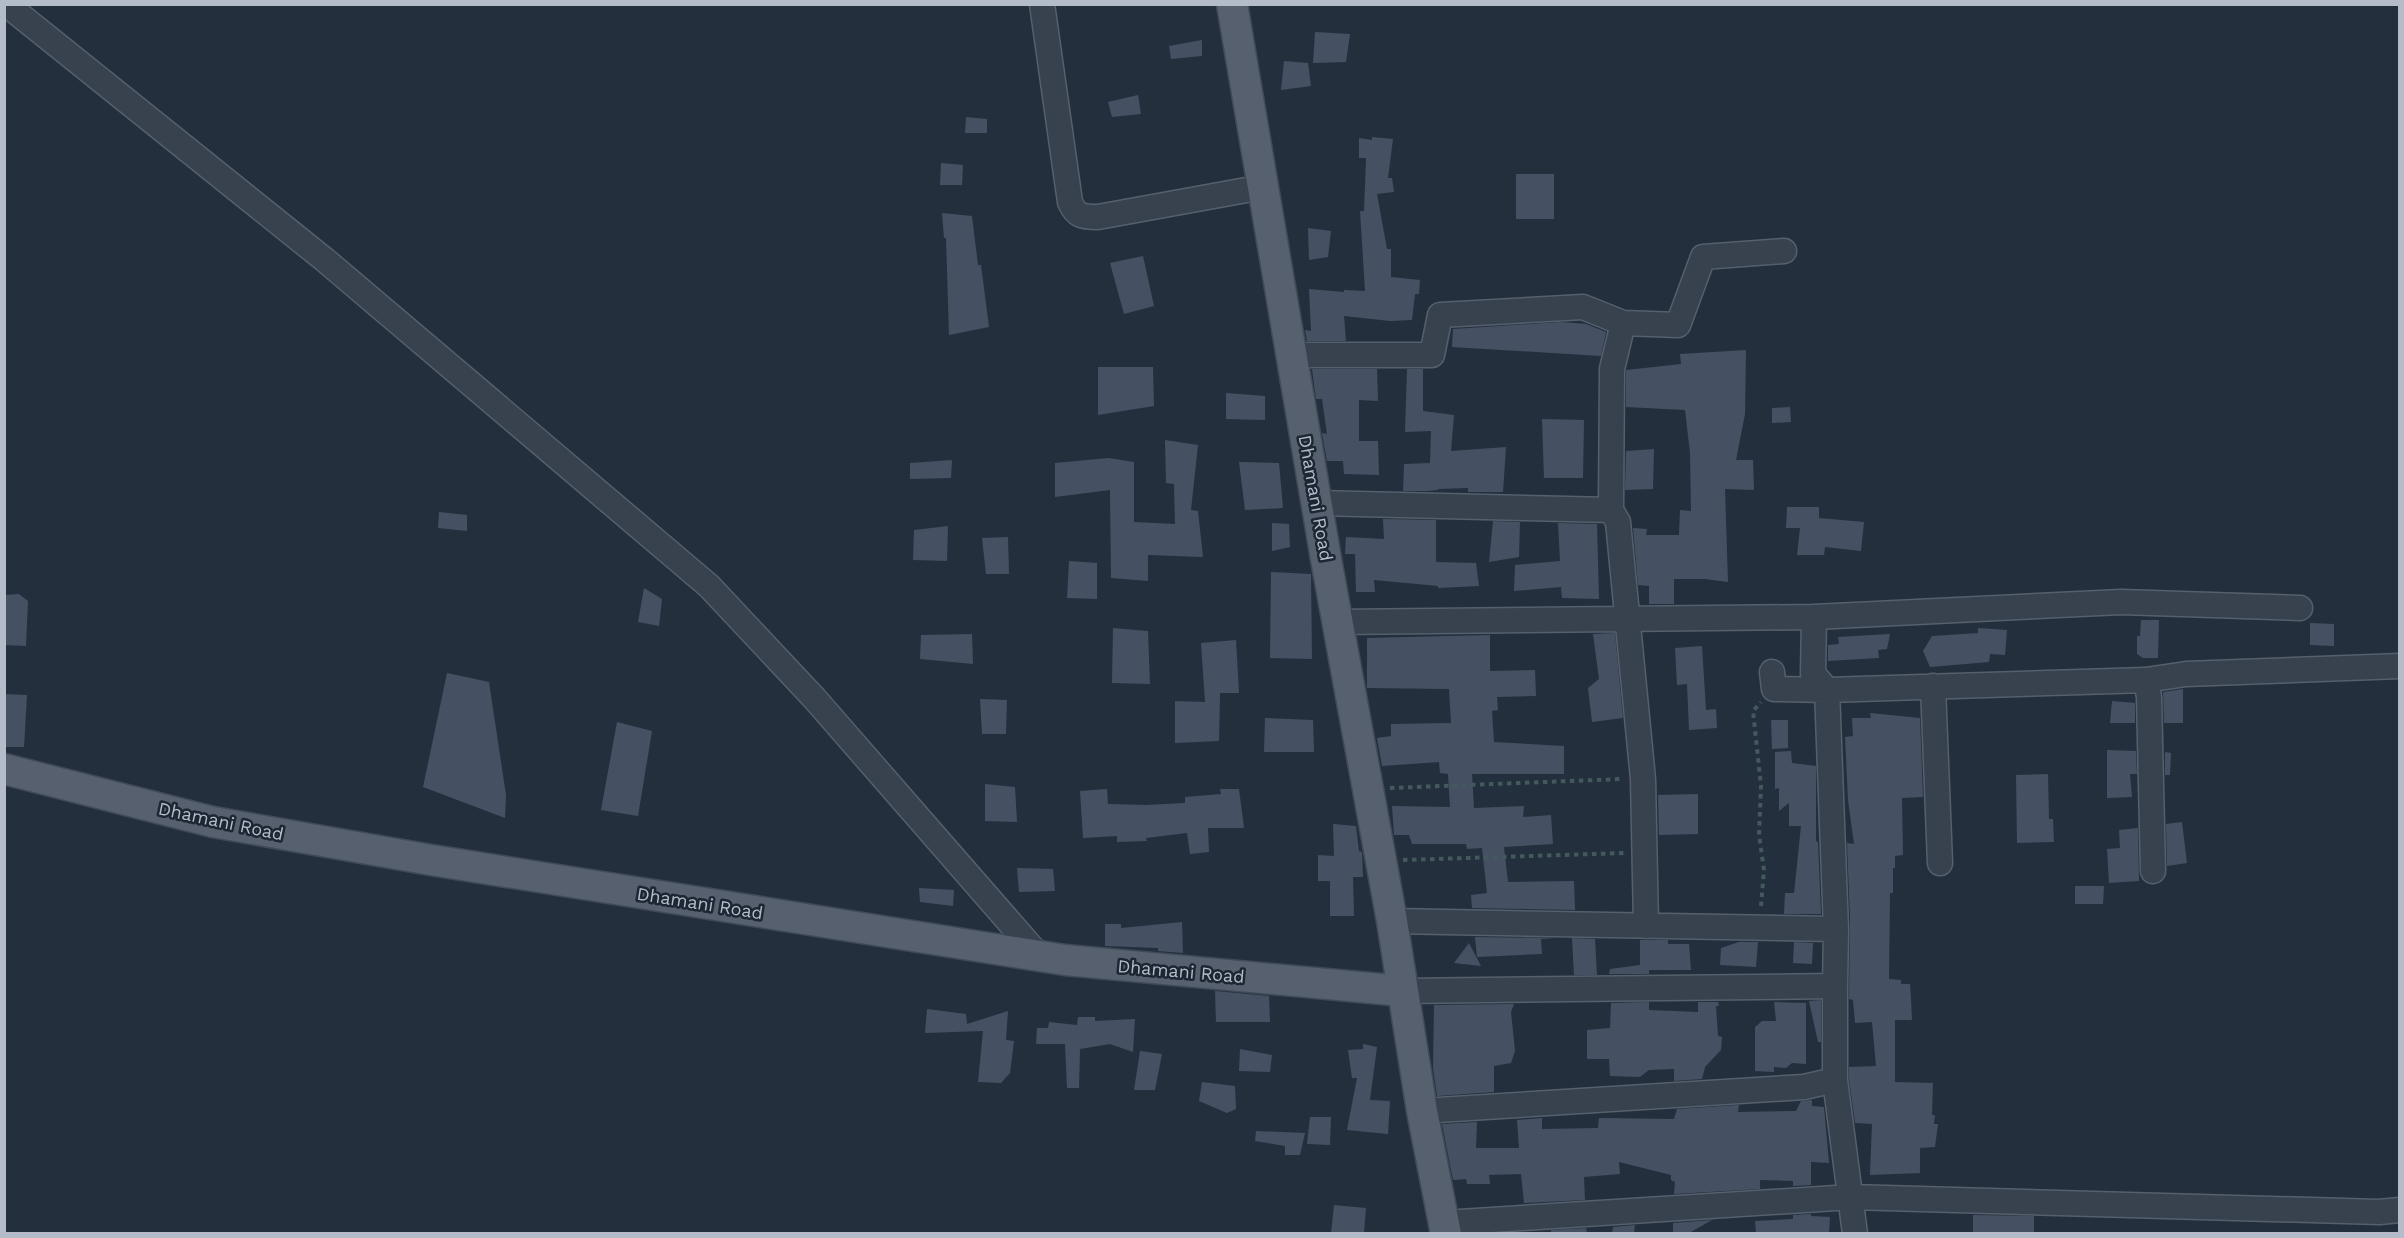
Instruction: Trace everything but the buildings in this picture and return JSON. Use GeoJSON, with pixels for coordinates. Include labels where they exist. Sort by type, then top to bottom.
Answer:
{"type":"FeatureCollection","features":[{"type":"Feature","properties":{"kind":"main road","name":"Dhamani Road"},"geometry":{"type":"LineString","coordinates":[[1232,4],[1316,503],[1392,921],[1422,1111],[1445,1228]]}},
{"type":"Feature","properties":{"kind":"main road","name":"Dhamani Road"},"geometry":{"type":"LineString","coordinates":[[4,770],[213,822],[431,860],[1039,956],[1403,991]]}},
{"type":"Feature","properties":{"kind":"street"},"geometry":{"type":"LineString","coordinates":[[6,4],[325,260],[709,586],[815,699],[1039,956]]}},
{"type":"Feature","properties":{"kind":"street"},"geometry":{"type":"LineString","coordinates":[[1042,4],[1070,202],[1074,212],[1082,217],[1098,217],[1263,188]]}},
{"type":"Feature","properties":{"kind":"street"},"geometry":{"type":"LineString","coordinates":[[1292,355],[1432,355],[1440,315],[1583,307],[1623,323],[1678,325],[1703,257],[1784,251]]}},
{"type":"Feature","properties":{"kind":"street"},"geometry":{"type":"LineString","coordinates":[[1623,323],[1612,369],[1611,510],[1618,522],[1643,778],[1646,926]]}},
{"type":"Feature","properties":{"kind":"street"},"geometry":{"type":"LineString","coordinates":[[1316,503],[1611,510]]}},
{"type":"Feature","properties":{"kind":"street"},"geometry":{"type":"LineString","coordinates":[[1338,622],[1814,618],[2121,602],[2300,608]]}},
{"type":"Feature","properties":{"kind":"street"},"geometry":{"type":"LineString","coordinates":[[1814,618],[1813,674],[1827,690],[1836,930],[1835,1080],[1855,1233]]}},
{"type":"Feature","properties":{"kind":"street"},"geometry":{"type":"LineString","coordinates":[[1773,681],[1827,690],[2146,680],[2186,674],[2400,666]]}},
{"type":"Feature","properties":{"kind":"street"},"geometry":{"type":"LineString","coordinates":[[2146,680],[2149,697],[2153,871]]}},
{"type":"Feature","properties":{"kind":"street"},"geometry":{"type":"LineString","coordinates":[[1933,686],[1940,863]]}},
{"type":"Feature","properties":{"kind":"street"},"geometry":{"type":"LineString","coordinates":[[1392,921],[1836,930]]}},
{"type":"Feature","properties":{"kind":"street"},"geometry":{"type":"LineString","coordinates":[[1403,991],[1835,986]]}},
{"type":"Feature","properties":{"kind":"street"},"geometry":{"type":"LineString","coordinates":[[1422,1111],[1804,1087],[1835,1080]]}},
{"type":"Feature","properties":{"kind":"street"},"geometry":{"type":"LineString","coordinates":[[1445,1228],[1851,1197],[2386,1219]]}},
{"type":"Feature","properties":{"kind":"path"},"geometry":{"type":"LineString","coordinates":[[1759,928],[1764,870],[1759,835],[1761,786],[1753,711],[1773,681]]}},
{"type":"Feature","properties":{"kind":"path"},"geometry":{"type":"LineString","coordinates":[[1368,789],[1643,778]]}},
{"type":"Feature","properties":{"kind":"path"},"geometry":{"type":"LineString","coordinates":[[1381,861],[1644,852]]}}]}
